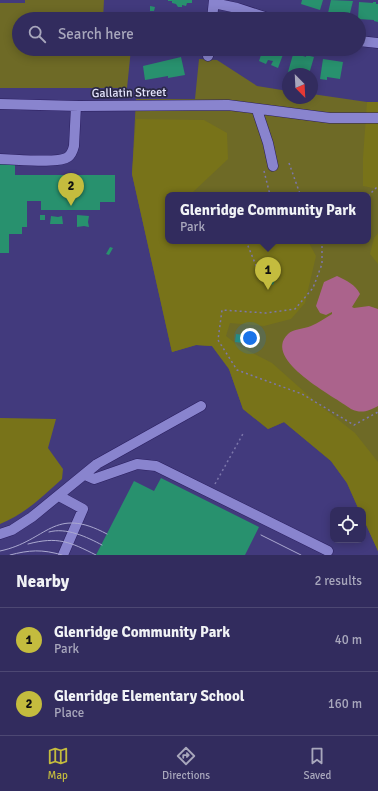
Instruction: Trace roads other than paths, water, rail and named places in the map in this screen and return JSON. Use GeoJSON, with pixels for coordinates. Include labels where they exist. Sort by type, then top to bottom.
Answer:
{"type":"FeatureCollection","features":[{"type":"Feature","properties":{"kind":"street"},"geometry":{"type":"LineString","coordinates":[[213,12],[214,2],[249,12]]}},
{"type":"Feature","properties":{"kind":"street"},"geometry":{"type":"LineString","coordinates":[[366,42],[378,43]]}},
{"type":"Feature","properties":{"kind":"street","name":"Gallatin Street"},"geometry":{"type":"LineString","coordinates":[[0,104],[76,106],[228,105],[257,110],[330,118],[378,118]]}},
{"type":"Feature","properties":{"kind":"street"},"geometry":{"type":"LineString","coordinates":[[0,159],[50,161],[67,158],[72,152],[74,146],[76,106]]}},
{"type":"Feature","properties":{"kind":"street"},"geometry":{"type":"LineString","coordinates":[[257,110],[268,144],[269,169]]}},
{"type":"Feature","properties":{"kind":"street"},"geometry":{"type":"LineString","coordinates":[[0,534],[12,530],[18,526],[59,496],[97,464],[201,406]]}},
{"type":"Feature","properties":{"kind":"street"},"geometry":{"type":"LineString","coordinates":[[85,475],[94,479],[137,464],[156,466],[328,551]]}},
{"type":"Feature","properties":{"kind":"street"},"geometry":{"type":"LineString","coordinates":[[59,496],[83,509],[63,555]]}},
{"type":"Feature","properties":{"kind":"tram line"},"geometry":{"type":"LineString","coordinates":[[0,551],[16,546],[62,524],[74,523],[89,526],[107,534]]}},
{"type":"Feature","properties":{"kind":"tram line"},"geometry":{"type":"LineString","coordinates":[[49,532],[69,532],[83,536],[102,545]]}},
{"type":"Feature","properties":{"kind":"tram line"},"geometry":{"type":"LineString","coordinates":[[261,535],[301,555]]}},
{"type":"Feature","properties":{"kind":"tram line"},"geometry":{"type":"LineString","coordinates":[[28,544],[48,541],[64,542],[96,555]]}},
{"type":"Feature","properties":{"kind":"tram line"},"geometry":{"type":"LineString","coordinates":[[10,555],[36,551],[62,555]]}},
{"type":"Feature","properties":{"kind":"place","name":"Glenridge Elementary School"},"geometry":{"type":"Point","coordinates":[71,206]}},
{"type":"Feature","properties":{"kind":"place","name":"Glenridge Community Park"},"geometry":{"type":"Point","coordinates":[268,290]}}]}
